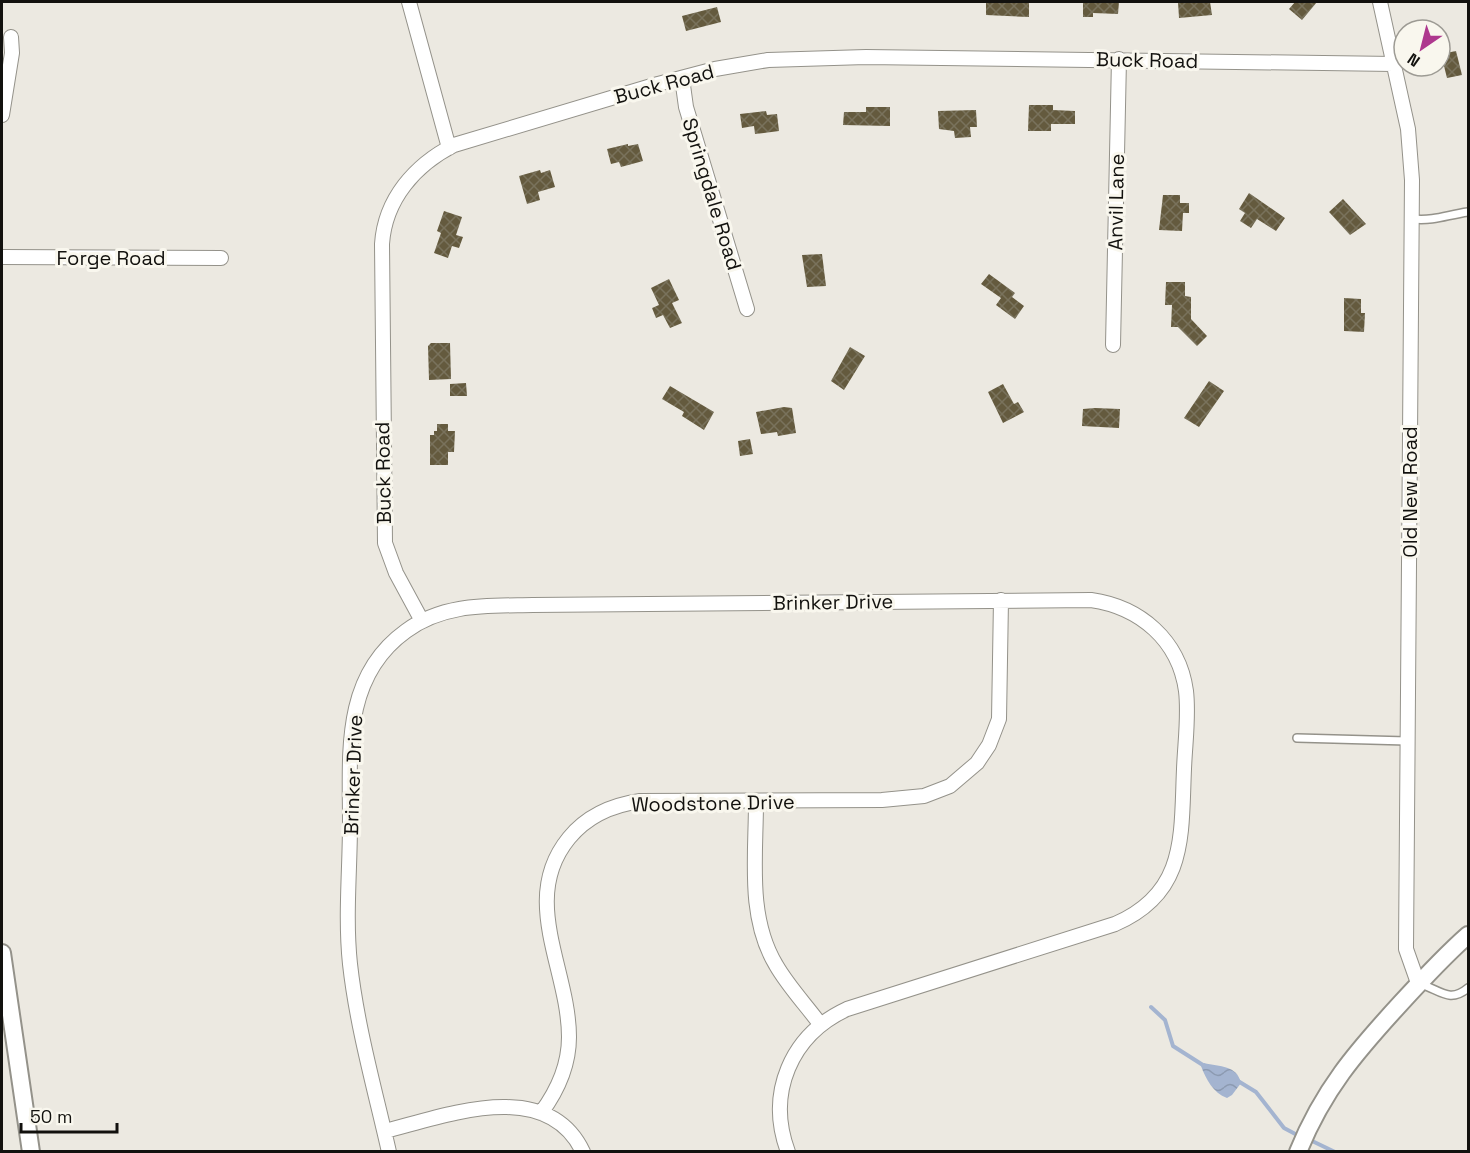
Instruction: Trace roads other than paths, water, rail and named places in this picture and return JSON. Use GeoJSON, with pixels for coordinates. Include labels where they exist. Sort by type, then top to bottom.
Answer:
{"type":"FeatureCollection","features":[{"type":"Feature","properties":{"kind":"street"},"geometry":{"type":"LineString","coordinates":[[409,2],[449,148]]}},
{"type":"Feature","properties":{"kind":"street","name":"Old New Road"},"geometry":{"type":"LineString","coordinates":[[1380,2],[1392,55]]}},
{"type":"Feature","properties":{"kind":"street"},"geometry":{"type":"LineString","coordinates":[[2,116],[12,53],[10,37]]}},
{"type":"Feature","properties":{"kind":"street","name":"Buck Road"},"geometry":{"type":"LineString","coordinates":[[422,621],[396,573],[385,543],[382,244],[390,209],[405,184],[423,165],[449,148],[682,78],[716,69],[768,60],[824,57],[1392,64]]}},
{"type":"Feature","properties":{"kind":"street","name":"Anvil Lane"},"geometry":{"type":"LineString","coordinates":[[1113,345],[1119,59]]}},
{"type":"Feature","properties":{"kind":"street","name":"Springdale Road"},"geometry":{"type":"LineString","coordinates":[[682,78],[686,107],[747,309]]}},
{"type":"Feature","properties":{"kind":"street","name":"Old New Road"},"geometry":{"type":"LineString","coordinates":[[1397,78],[1408,129],[1412,219],[1406,949],[1418,983]]}},
{"type":"Feature","properties":{"kind":"street","name":"Forge Road"},"geometry":{"type":"LineString","coordinates":[[2,257],[221,258]]}},
{"type":"Feature","properties":{"kind":"street","name":"Brinker Drive"},"geometry":{"type":"LineString","coordinates":[[389,1152],[355,995],[349,946],[351,726],[360,690],[379,657],[406,631],[422,621],[467,606],[1001,600],[1105,602],[1132,611],[1165,639],[1176,657],[1186,692],[1181,844],[1176,864],[1158,894],[1125,920],[847,1009],[820,1024],[796,1051],[781,1085],[781,1124],[789,1152]]}},
{"type":"Feature","properties":{"kind":"street","name":"Woodstone Drive"},"geometry":{"type":"LineString","coordinates":[[541,1113],[558,1085],[568,1053],[568,1020],[546,915],[549,876],[564,844],[594,816],[626,803],[913,798],[937,792],[967,773],[989,746],[999,719],[1001,600]]}},
{"type":"Feature","properties":{"kind":"street"},"geometry":{"type":"LineString","coordinates":[[756,802],[756,908],[760,927],[775,964],[820,1024]]}},
{"type":"Feature","properties":{"kind":"street"},"geometry":{"type":"LineString","coordinates":[[1299,1149],[1310,1124],[1350,1058],[1418,983],[1468,936]]}},
{"type":"Feature","properties":{"kind":"street"},"geometry":{"type":"LineString","coordinates":[[2,953],[30,1152]]}},
{"type":"Feature","properties":{"kind":"street"},"geometry":{"type":"LineString","coordinates":[[385,1131],[495,1106],[526,1108],[541,1113],[568,1131],[583,1152]]}},
{"type":"Feature","properties":{"kind":"lane"},"geometry":{"type":"LineString","coordinates":[[1412,219],[1434,221],[1450,214],[1468,212]]}},
{"type":"Feature","properties":{"kind":"lane"},"geometry":{"type":"LineString","coordinates":[[1297,738],[1407,741]]}},
{"type":"Feature","properties":{"kind":"lane"},"geometry":{"type":"LineString","coordinates":[[1418,983],[1452,997],[1458,997],[1468,988]]}},
{"type":"Feature","properties":{"kind":"water"},"geometry":{"type":"Polygon","coordinates":[[[1204,1063],[1227,1068],[1236,1073],[1241,1083],[1232,1095],[1227,1098],[1214,1089],[1201,1066],[1204,1063]]]}},
{"type":"Feature","properties":{"kind":"waterway"},"geometry":{"type":"LineString","coordinates":[[1151,1007],[1165,1020],[1173,1046],[1206,1067]]}},
{"type":"Feature","properties":{"kind":"waterway"},"geometry":{"type":"LineString","coordinates":[[1238,1081],[1256,1092],[1284,1128],[1301,1137]]}},
{"type":"Feature","properties":{"kind":"waterway"},"geometry":{"type":"LineString","coordinates":[[1308,1139],[1335,1152]]}}]}
